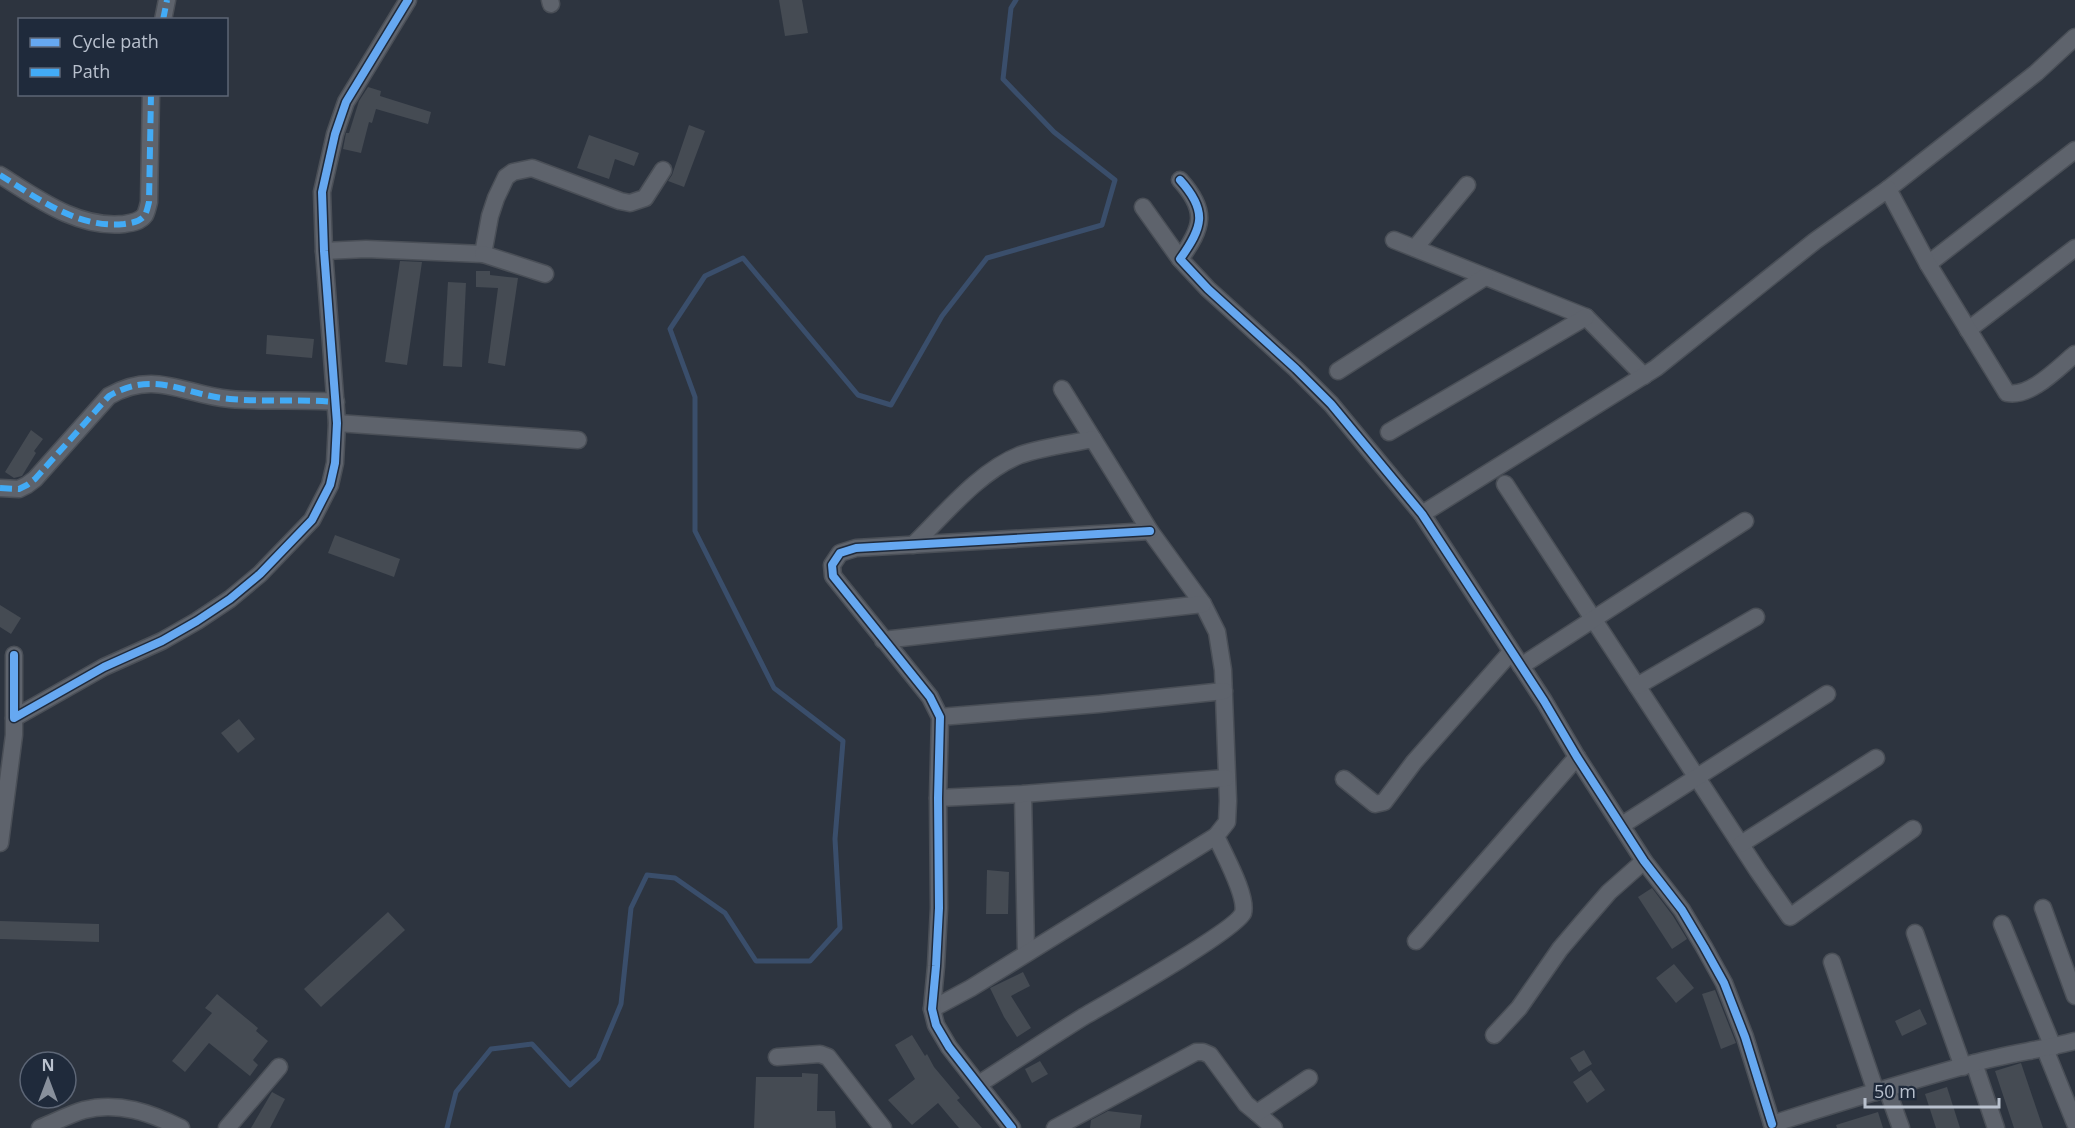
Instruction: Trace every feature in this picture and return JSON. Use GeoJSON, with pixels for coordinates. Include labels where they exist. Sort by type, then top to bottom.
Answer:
{"type":"FeatureCollection","features":[{"type":"Feature","properties":{"kind":"street"},"geometry":{"type":"LineString","coordinates":[[163,18],[167,0]]}},
{"type":"Feature","properties":{"kind":"street"},"geometry":{"type":"LineString","coordinates":[[10,729],[104,667],[162,641],[197,621],[260,574],[312,520],[330,485],[335,463],[337,423],[324,251],[322,192],[335,134],[346,102],[408,0]]}},
{"type":"Feature","properties":{"kind":"street"},"geometry":{"type":"LineString","coordinates":[[1422,514],[1644,376],[2027,80],[2075,37]]}},
{"type":"Feature","properties":{"kind":"street"},"geometry":{"type":"LineString","coordinates":[[0,175],[50,206],[74,217],[102,224],[137,221],[145,215],[149,202],[151,96]]}},
{"type":"Feature","properties":{"kind":"street"},"geometry":{"type":"LineString","coordinates":[[1928,264],[2075,150]]}},
{"type":"Feature","properties":{"kind":"street"},"geometry":{"type":"LineString","coordinates":[[483,254],[496,198],[506,177],[513,172],[532,168],[620,201],[630,202],[645,198],[663,170]]}},
{"type":"Feature","properties":{"kind":"street"},"geometry":{"type":"LineString","coordinates":[[1180,180],[1193,198],[1199,216],[1198,231],[1180,259]]}},
{"type":"Feature","properties":{"kind":"street"},"geometry":{"type":"LineString","coordinates":[[1415,248],[1467,185]]}},
{"type":"Feature","properties":{"kind":"street"},"geometry":{"type":"LineString","coordinates":[[1888,189],[1928,264],[2007,393],[2020,394],[2034,387],[2075,354]]}},
{"type":"Feature","properties":{"kind":"street"},"geometry":{"type":"LineString","coordinates":[[1143,207],[1180,259],[1208,289],[1296,369],[1330,404],[1422,514],[1644,861],[1682,910],[1724,983],[1745,1037],[1773,1126],[1881,1090],[1968,1065],[2075,1041]]}},
{"type":"Feature","properties":{"kind":"street"},"geometry":{"type":"LineString","coordinates":[[1394,240],[1586,317],[1644,376]]}},
{"type":"Feature","properties":{"kind":"street"},"geometry":{"type":"LineString","coordinates":[[1968,330],[2075,248]]}},
{"type":"Feature","properties":{"kind":"street"},"geometry":{"type":"LineString","coordinates":[[324,251],[377,249],[483,254],[545,274]]}},
{"type":"Feature","properties":{"kind":"street"},"geometry":{"type":"LineString","coordinates":[[1338,371],[1485,277]]}},
{"type":"Feature","properties":{"kind":"street"},"geometry":{"type":"LineString","coordinates":[[1389,432],[1586,317]]}},
{"type":"Feature","properties":{"kind":"street"},"geometry":{"type":"LineString","coordinates":[[0,488],[12,489],[27,485],[54,459],[109,396],[134,385],[165,384],[227,399],[336,402]]}},
{"type":"Feature","properties":{"kind":"street"},"geometry":{"type":"LineString","coordinates":[[932,1009],[971,988],[1216,836],[1225,826],[1228,815],[1224,691],[1221,650],[1217,632],[1203,604],[1150,531],[1062,389]]}},
{"type":"Feature","properties":{"kind":"street"},"geometry":{"type":"LineString","coordinates":[[337,423],[578,440]]}},
{"type":"Feature","properties":{"kind":"street"},"geometry":{"type":"LineString","coordinates":[[913,545],[963,494],[995,468],[1009,460],[1035,451],[1093,439]]}},
{"type":"Feature","properties":{"kind":"street"},"geometry":{"type":"LineString","coordinates":[[1505,484],[1790,917],[1913,829]]}},
{"type":"Feature","properties":{"kind":"street"},"geometry":{"type":"LineString","coordinates":[[1521,666],[1745,521]]}},
{"type":"Feature","properties":{"kind":"street"},"geometry":{"type":"LineString","coordinates":[[1012,1128],[941,1036],[932,1009],[939,908],[940,717],[930,697],[833,576],[832,565],[845,550],[876,546],[1150,531]]}},
{"type":"Feature","properties":{"kind":"street"},"geometry":{"type":"LineString","coordinates":[[883,640],[1203,604]]}},
{"type":"Feature","properties":{"kind":"street"},"geometry":{"type":"LineString","coordinates":[[1637,686],[1756,616]]}},
{"type":"Feature","properties":{"kind":"street"},"geometry":{"type":"LineString","coordinates":[[1344,779],[1375,804],[1384,802],[1414,762],[1511,652]]}},
{"type":"Feature","properties":{"kind":"street"},"geometry":{"type":"LineString","coordinates":[[0,843],[14,655]]}},
{"type":"Feature","properties":{"kind":"street"},"geometry":{"type":"LineString","coordinates":[[940,717],[1224,691]]}},
{"type":"Feature","properties":{"kind":"street"},"geometry":{"type":"LineString","coordinates":[[1622,825],[1827,693]]}},
{"type":"Feature","properties":{"kind":"street"},"geometry":{"type":"LineString","coordinates":[[1416,942],[1577,757]]}},
{"type":"Feature","properties":{"kind":"street"},"geometry":{"type":"LineString","coordinates":[[1741,844],[1876,758]]}},
{"type":"Feature","properties":{"kind":"street"},"geometry":{"type":"LineString","coordinates":[[938,798],[1023,794],[1226,778]]}},
{"type":"Feature","properties":{"kind":"street"},"geometry":{"type":"LineString","coordinates":[[1023,794],[1026,952]]}},
{"type":"Feature","properties":{"kind":"street"},"geometry":{"type":"LineString","coordinates":[[979,1084],[1081,1018],[1216,937],[1238,920],[1242,913],[1244,900],[1216,836]]}},
{"type":"Feature","properties":{"kind":"street"},"geometry":{"type":"LineString","coordinates":[[1494,1035],[1519,1008],[1583,922],[1610,892],[1644,861]]}},
{"type":"Feature","properties":{"kind":"street"},"geometry":{"type":"LineString","coordinates":[[2043,908],[2075,996]]}},
{"type":"Feature","properties":{"kind":"street"},"geometry":{"type":"LineString","coordinates":[[2002,924],[2075,1123]]}},
{"type":"Feature","properties":{"kind":"street"},"geometry":{"type":"LineString","coordinates":[[1916,933],[1968,1065],[1996,1128]]}},
{"type":"Feature","properties":{"kind":"street"},"geometry":{"type":"LineString","coordinates":[[1832,962],[1881,1090],[1901,1128]]}},
{"type":"Feature","properties":{"kind":"street"},"geometry":{"type":"LineString","coordinates":[[1055,1128],[1199,1051],[1210,1055],[1240,1096],[1274,1128]]}},
{"type":"Feature","properties":{"kind":"street"},"geometry":{"type":"LineString","coordinates":[[777,1057],[820,1054],[828,1057],[883,1128]]}},
{"type":"Feature","properties":{"kind":"street"},"geometry":{"type":"LineString","coordinates":[[227,1128],[279,1067]]}},
{"type":"Feature","properties":{"kind":"street"},"geometry":{"type":"LineString","coordinates":[[1257,1113],[1310,1078]]}},
{"type":"Feature","properties":{"kind":"street"},"geometry":{"type":"LineString","coordinates":[[40,1128],[84,1110],[105,1107],[144,1112],[180,1128]]}},
{"type":"Feature","properties":{"kind":"building"},"geometry":{"type":"Polygon","coordinates":[[[779,0],[802,0],[808,33],[785,36],[779,0]]]}},
{"type":"Feature","properties":{"kind":"building"},"geometry":{"type":"Polygon","coordinates":[[[368,87],[381,91],[380,96],[431,112],[428,124],[376,109],[372,123],[369,122],[361,153],[343,149],[346,133],[349,133],[359,101],[368,87]]]}},
{"type":"Feature","properties":{"kind":"building"},"geometry":{"type":"Polygon","coordinates":[[[689,125],[705,131],[684,187],[668,181],[689,125]]]}},
{"type":"Feature","properties":{"kind":"building"},"geometry":{"type":"Polygon","coordinates":[[[589,135],[639,153],[634,166],[615,159],[609,179],[577,168],[589,135]]]}},
{"type":"Feature","properties":{"kind":"building"},"geometry":{"type":"Polygon","coordinates":[[[400,261],[422,262],[407,365],[385,362],[400,261]]]}},
{"type":"Feature","properties":{"kind":"building"},"geometry":{"type":"Polygon","coordinates":[[[476,271],[490,271],[490,275],[518,278],[505,366],[488,363],[498,288],[476,287],[476,271]]]}},
{"type":"Feature","properties":{"kind":"building"},"geometry":{"type":"Polygon","coordinates":[[[448,282],[466,283],[462,367],[443,366],[448,282]]]}},
{"type":"Feature","properties":{"kind":"building"},"geometry":{"type":"Polygon","coordinates":[[[267,335],[314,339],[312,358],[266,354],[267,335]]]}},
{"type":"Feature","properties":{"kind":"building"},"geometry":{"type":"Polygon","coordinates":[[[31,430],[43,439],[34,451],[36,453],[22,476],[14,478],[5,472],[31,430]]]}},
{"type":"Feature","properties":{"kind":"building"},"geometry":{"type":"Polygon","coordinates":[[[335,535],[400,559],[394,577],[328,553],[335,535]]]}},
{"type":"Feature","properties":{"kind":"building"},"geometry":{"type":"Polygon","coordinates":[[[0,605],[21,618],[11,634],[0,627],[0,605]]]}},
{"type":"Feature","properties":{"kind":"building"},"geometry":{"type":"Polygon","coordinates":[[[239,719],[255,739],[238,753],[221,733],[239,719]]]}},
{"type":"Feature","properties":{"kind":"building"},"geometry":{"type":"Polygon","coordinates":[[[987,870],[1009,872],[1008,914],[986,914],[987,870]]]}},
{"type":"Feature","properties":{"kind":"building"},"geometry":{"type":"Polygon","coordinates":[[[1652,888],[1687,939],[1672,949],[1638,897],[1652,888]]]}},
{"type":"Feature","properties":{"kind":"building"},"geometry":{"type":"Polygon","coordinates":[[[388,912],[405,930],[321,1007],[304,989],[388,912]]]}},
{"type":"Feature","properties":{"kind":"building"},"geometry":{"type":"Polygon","coordinates":[[[0,921],[99,924],[99,942],[0,939],[0,921]]]}},
{"type":"Feature","properties":{"kind":"building"},"geometry":{"type":"Polygon","coordinates":[[[1674,964],[1694,988],[1676,1003],[1656,978],[1674,964]]]}},
{"type":"Feature","properties":{"kind":"building"},"geometry":{"type":"Polygon","coordinates":[[[1023,972],[1030,986],[1011,996],[1031,1028],[1017,1037],[990,988],[1023,972]]]}},
{"type":"Feature","properties":{"kind":"building"},"geometry":{"type":"Polygon","coordinates":[[[1715,990],[1736,1043],[1721,1049],[1702,994],[1715,990]]]}},
{"type":"Feature","properties":{"kind":"building"},"geometry":{"type":"Polygon","coordinates":[[[217,994],[258,1028],[256,1031],[268,1041],[253,1060],[258,1065],[250,1076],[209,1043],[185,1072],[172,1061],[212,1013],[205,1008],[217,994]]]}},
{"type":"Feature","properties":{"kind":"building"},"geometry":{"type":"Polygon","coordinates":[[[1920,1009],[1927,1024],[1902,1036],[1895,1021],[1920,1009]]]}},
{"type":"Feature","properties":{"kind":"building"},"geometry":{"type":"Polygon","coordinates":[[[912,1035],[925,1056],[927,1054],[934,1067],[960,1098],[957,1100],[982,1128],[959,1128],[938,1103],[912,1125],[888,1100],[915,1079],[895,1045],[912,1035]]]}},
{"type":"Feature","properties":{"kind":"building"},"geometry":{"type":"Polygon","coordinates":[[[1584,1050],[1592,1064],[1579,1072],[1570,1058],[1584,1050]]]}},
{"type":"Feature","properties":{"kind":"building"},"geometry":{"type":"Polygon","coordinates":[[[1040,1061],[1048,1074],[1032,1083],[1025,1069],[1040,1061]]]}},
{"type":"Feature","properties":{"kind":"building"},"geometry":{"type":"Polygon","coordinates":[[[2021,1063],[2043,1128],[2014,1128],[1995,1071],[2021,1063]]]}},
{"type":"Feature","properties":{"kind":"building"},"geometry":{"type":"Polygon","coordinates":[[[1591,1070],[1605,1090],[1587,1103],[1573,1082],[1591,1070]]]}},
{"type":"Feature","properties":{"kind":"building"},"geometry":{"type":"Polygon","coordinates":[[[802,1073],[818,1074],[817,1111],[835,1111],[836,1128],[754,1128],[756,1077],[802,1077],[802,1073]]]}},
{"type":"Feature","properties":{"kind":"building"},"geometry":{"type":"Polygon","coordinates":[[[1947,1087],[1960,1128],[1936,1128],[1925,1094],[1947,1087]]]}},
{"type":"Feature","properties":{"kind":"building"},"geometry":{"type":"Polygon","coordinates":[[[272,1092],[285,1099],[270,1128],[251,1128],[272,1092]]]}},
{"type":"Feature","properties":{"kind":"building"},"geometry":{"type":"Polygon","coordinates":[[[1108,1111],[1142,1115],[1140,1128],[1090,1128],[1091,1120],[1108,1111]]]}},
{"type":"Feature","properties":{"kind":"building"},"geometry":{"type":"Polygon","coordinates":[[[1878,1112],[1883,1128],[1837,1128],[1836,1125],[1878,1112]]]}},
{"type":"Feature","properties":{"kind":"waterway"},"geometry":{"type":"LineString","coordinates":[[447,1128],[456,1092],[491,1049],[532,1044],[570,1085],[598,1059],[621,1004],[631,908],[647,875],[675,878],[725,913],[756,961],[810,961],[840,928],[835,839],[843,741],[774,688],[695,531],[695,397],[670,329],[705,276],[743,258],[858,395],[891,405],[942,316],[987,258],[1102,225],[1115,180],[1054,132],[1003,79],[1011,8],[1016,0]]}},
{"type":"Feature","properties":{"kind":"marked path"},"geometry":{"type":"LineString","coordinates":[[163,18],[167,0]]}},
{"type":"Feature","properties":{"kind":"marked path"},"geometry":{"type":"LineString","coordinates":[[0,175],[43,202],[74,217],[107,224],[138,221],[145,215],[149,202],[151,96]]}},
{"type":"Feature","properties":{"kind":"marked path"},"geometry":{"type":"LineString","coordinates":[[0,488],[19,489],[35,479],[109,396],[126,388],[155,384],[230,399],[336,402]]}},
{"type":"Feature","properties":{"kind":"cycle path"},"geometry":{"type":"LineString","coordinates":[[14,655],[14,718],[104,667],[162,641],[197,621],[230,599],[260,574],[312,520],[330,485],[335,463],[337,423],[324,251],[322,192],[335,134],[346,102],[408,0]]}},
{"type":"Feature","properties":{"kind":"cycle path"},"geometry":{"type":"LineString","coordinates":[[1180,180],[1195,201],[1199,219],[1194,238],[1180,259],[1208,289],[1331,404],[1422,514],[1544,701],[1644,861],[1682,910],[1704,947],[1724,983],[1745,1037],[1772,1124]]}},
{"type":"Feature","properties":{"kind":"cycle path"},"geometry":{"type":"LineString","coordinates":[[1012,1128],[949,1047],[936,1025],[932,1009],[939,908],[940,717],[930,697],[833,576],[832,565],[840,553],[856,548],[1150,531]]}}]}
